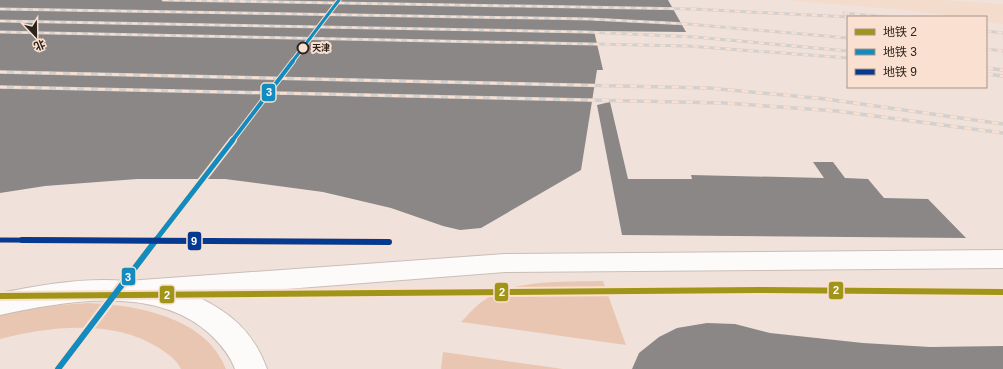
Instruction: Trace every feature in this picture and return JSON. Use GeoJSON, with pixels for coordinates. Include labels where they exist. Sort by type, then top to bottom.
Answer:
{"type":"FeatureCollection","features":[{"type":"Feature","properties":{"kind":"street"},"geometry":{"type":"LineString","coordinates":[[0,304],[60,294],[129,291],[505,263],[1003,260]]}},
{"type":"Feature","properties":{"kind":"street"},"geometry":{"type":"LineString","coordinates":[[129,291],[173,299],[195,307],[207,314],[224,327],[238,343],[245,354],[251,369]]}},
{"type":"Feature","properties":{"kind":"shaded area"},"geometry":{"type":"Polygon","coordinates":[[[784,0],[942,0],[1003,4],[1003,24],[987,21],[987,16],[947,16],[904,10],[784,0]]]}},
{"type":"Feature","properties":{"kind":"shaded area"},"geometry":{"type":"Polygon","coordinates":[[[603,281],[626,345],[461,322],[482,301],[512,288],[542,283],[603,281]]]}},
{"type":"Feature","properties":{"kind":"shaded area"},"geometry":{"type":"Polygon","coordinates":[[[88,303],[127,307],[168,317],[203,337],[216,351],[226,369],[181,369],[177,362],[159,348],[141,339],[102,329],[60,328],[19,334],[0,339],[0,315],[45,306],[88,303]]]}},
{"type":"Feature","properties":{"kind":"shaded area"},"geometry":{"type":"Polygon","coordinates":[[[443,352],[563,369],[441,369],[443,352]]]}},
{"type":"Feature","properties":{"kind":"building"},"geometry":{"type":"Polygon","coordinates":[[[0,0],[668,0],[686,32],[594,31],[603,70],[597,70],[581,170],[481,228],[460,230],[443,226],[391,208],[323,192],[225,179],[137,179],[45,186],[0,193],[0,0]]]}},
{"type":"Feature","properties":{"kind":"building"},"geometry":{"type":"Polygon","coordinates":[[[610,102],[628,179],[692,179],[691,175],[824,178],[813,162],[833,162],[845,178],[868,179],[884,198],[928,199],[966,238],[622,235],[597,105],[610,102]]]}},
{"type":"Feature","properties":{"kind":"building"},"geometry":{"type":"Polygon","coordinates":[[[707,323],[735,324],[770,333],[863,343],[930,347],[1003,346],[1003,369],[632,369],[639,353],[659,337],[677,328],[707,323]]]}},
{"type":"Feature","properties":{"kind":"railway"},"geometry":{"type":"LineString","coordinates":[[163,0],[693,9],[847,17]]}},
{"type":"Feature","properties":{"kind":"railway"},"geometry":{"type":"LineString","coordinates":[[0,9],[590,19],[688,24],[847,38]]}},
{"type":"Feature","properties":{"kind":"railway"},"geometry":{"type":"LineString","coordinates":[[844,13],[875,16]]}},
{"type":"Feature","properties":{"kind":"railway"},"geometry":{"type":"LineString","coordinates":[[0,21],[586,32],[695,37],[847,51]]}},
{"type":"Feature","properties":{"kind":"railway"},"geometry":{"type":"LineString","coordinates":[[987,31],[1003,33]]}},
{"type":"Feature","properties":{"kind":"railway"},"geometry":{"type":"LineString","coordinates":[[0,32],[688,46],[847,58]]}},
{"type":"Feature","properties":{"kind":"railway"},"geometry":{"type":"LineString","coordinates":[[987,49],[1003,51]]}},
{"type":"Feature","properties":{"kind":"railway"},"geometry":{"type":"LineString","coordinates":[[987,68],[1003,70]]}},
{"type":"Feature","properties":{"kind":"railway"},"geometry":{"type":"LineString","coordinates":[[0,72],[709,88],[826,99],[1003,124]]}},
{"type":"Feature","properties":{"kind":"railway"},"geometry":{"type":"LineString","coordinates":[[987,74],[1003,76]]}},
{"type":"Feature","properties":{"kind":"railway"},"geometry":{"type":"LineString","coordinates":[[0,87],[724,103],[837,111],[1003,133]]}},
{"type":"Feature","properties":{"kind":"metro line","name":"3"},"geometry":{"type":"LineString","coordinates":[[58,369],[339,0]]}},
{"type":"Feature","properties":{"kind":"metro line","name":"9"},"geometry":{"type":"LineString","coordinates":[[0,240],[389,242]]}},
{"type":"Feature","properties":{"kind":"metro line","name":"2"},"geometry":{"type":"LineString","coordinates":[[0,296],[761,290],[1003,292]]}},
{"type":"Feature","properties":{"kind":"place","name":"天津"},"geometry":{"type":"Point","coordinates":[303,48]}}]}
